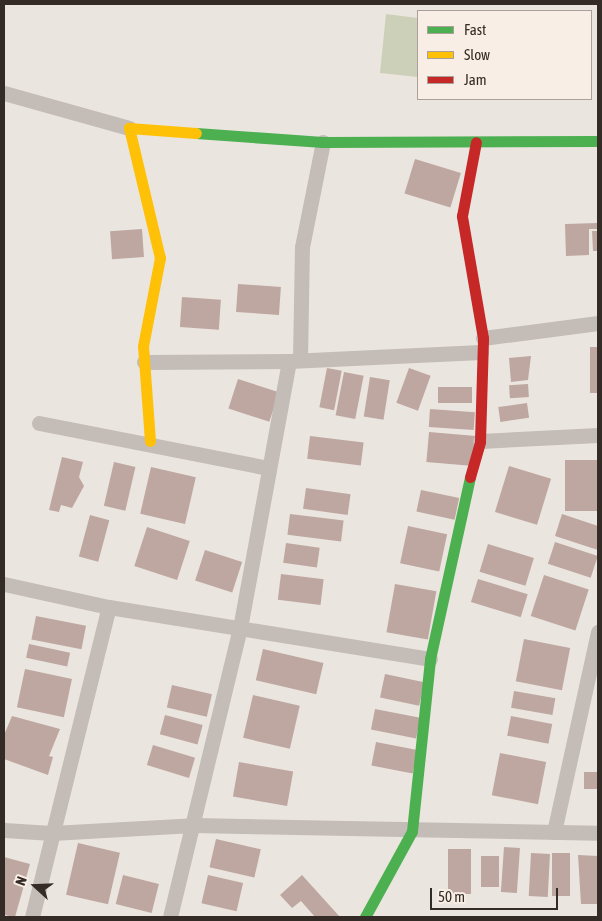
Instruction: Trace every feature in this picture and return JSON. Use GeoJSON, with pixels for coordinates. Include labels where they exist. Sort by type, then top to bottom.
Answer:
{"type":"FeatureCollection","features":[{"type":"Feature","properties":{"kind":"street"},"geometry":{"type":"LineString","coordinates":[[4,93],[129,128],[323,142],[598,141]]}},
{"type":"Feature","properties":{"kind":"street"},"geometry":{"type":"LineString","coordinates":[[129,128],[160,258],[144,362],[150,441]]}},
{"type":"Feature","properties":{"kind":"street"},"geometry":{"type":"LineString","coordinates":[[170,917],[240,628],[269,468],[294,361],[302,247],[323,142]]}},
{"type":"Feature","properties":{"kind":"street"},"geometry":{"type":"LineString","coordinates":[[364,917],[412,831],[430,658],[455,529],[480,441],[482,345],[462,216],[476,142]]}},
{"type":"Feature","properties":{"kind":"street"},"geometry":{"type":"LineString","coordinates":[[144,362],[294,361],[482,345],[598,324]]}},
{"type":"Feature","properties":{"kind":"street"},"geometry":{"type":"LineString","coordinates":[[39,423],[150,441],[269,468]]}},
{"type":"Feature","properties":{"kind":"street"},"geometry":{"type":"LineString","coordinates":[[480,441],[598,435]]}},
{"type":"Feature","properties":{"kind":"street"},"geometry":{"type":"LineString","coordinates":[[4,584],[109,607],[430,658]]}},
{"type":"Feature","properties":{"kind":"street"},"geometry":{"type":"LineString","coordinates":[[32,917],[109,607]]}},
{"type":"Feature","properties":{"kind":"street"},"geometry":{"type":"LineString","coordinates":[[554,832],[598,632]]}},
{"type":"Feature","properties":{"kind":"street"},"geometry":{"type":"LineString","coordinates":[[4,830],[52,833],[193,825],[598,834]]}},
{"type":"Feature","properties":{"kind":"green space"},"geometry":{"type":"Polygon","coordinates":[[[386,14],[417,18],[417,77],[380,73],[386,14]]]}},
{"type":"Feature","properties":{"kind":"building"},"geometry":{"type":"Polygon","coordinates":[[[415,159],[461,173],[450,207],[404,193],[415,159]]]}},
{"type":"Feature","properties":{"kind":"building"},"geometry":{"type":"Polygon","coordinates":[[[598,223],[598,229],[589,229],[589,255],[566,256],[565,224],[598,223]]]}},
{"type":"Feature","properties":{"kind":"building"},"geometry":{"type":"Polygon","coordinates":[[[142,229],[144,257],[112,259],[110,231],[142,229]]]}},
{"type":"Feature","properties":{"kind":"building"},"geometry":{"type":"Polygon","coordinates":[[[592,231],[598,231],[598,251],[593,251],[592,231]]]}},
{"type":"Feature","properties":{"kind":"building"},"geometry":{"type":"Polygon","coordinates":[[[238,284],[281,287],[279,315],[236,312],[238,284]]]}},
{"type":"Feature","properties":{"kind":"building"},"geometry":{"type":"Polygon","coordinates":[[[182,297],[221,300],[219,330],[180,327],[182,297]]]}},
{"type":"Feature","properties":{"kind":"building"},"geometry":{"type":"Polygon","coordinates":[[[590,347],[598,347],[598,393],[590,393],[590,347]]]}},
{"type":"Feature","properties":{"kind":"building"},"geometry":{"type":"Polygon","coordinates":[[[531,356],[528,380],[511,382],[509,358],[531,356]]]}},
{"type":"Feature","properties":{"kind":"building"},"geometry":{"type":"Polygon","coordinates":[[[327,368],[342,371],[334,410],[319,407],[327,368]]]}},
{"type":"Feature","properties":{"kind":"building"},"geometry":{"type":"Polygon","coordinates":[[[409,368],[431,376],[418,411],[396,403],[409,368]]]}},
{"type":"Feature","properties":{"kind":"building"},"geometry":{"type":"Polygon","coordinates":[[[344,372],[364,376],[355,419],[336,415],[344,372]]]}},
{"type":"Feature","properties":{"kind":"building"},"geometry":{"type":"Polygon","coordinates":[[[370,377],[390,380],[383,420],[364,417],[370,377]]]}},
{"type":"Feature","properties":{"kind":"building"},"geometry":{"type":"Polygon","coordinates":[[[238,379],[279,392],[269,422],[228,408],[238,379]]]}},
{"type":"Feature","properties":{"kind":"building"},"geometry":{"type":"Polygon","coordinates":[[[528,384],[529,397],[510,398],[509,385],[528,384]]]}},
{"type":"Feature","properties":{"kind":"building"},"geometry":{"type":"Polygon","coordinates":[[[438,387],[472,387],[472,403],[438,403],[438,387]]]}},
{"type":"Feature","properties":{"kind":"building"},"geometry":{"type":"Polygon","coordinates":[[[527,403],[529,418],[500,422],[498,407],[527,403]]]}},
{"type":"Feature","properties":{"kind":"building"},"geometry":{"type":"Polygon","coordinates":[[[430,409],[475,412],[474,430],[429,427],[430,409]]]}},
{"type":"Feature","properties":{"kind":"building"},"geometry":{"type":"Polygon","coordinates":[[[429,432],[476,436],[473,466],[426,462],[429,432]]]}},
{"type":"Feature","properties":{"kind":"building"},"geometry":{"type":"Polygon","coordinates":[[[310,436],[364,443],[361,465],[307,459],[310,436]]]}},
{"type":"Feature","properties":{"kind":"building"},"geometry":{"type":"Polygon","coordinates":[[[62,457],[83,462],[79,477],[84,486],[72,508],[61,505],[59,512],[49,510],[62,457]]]}},
{"type":"Feature","properties":{"kind":"building"},"geometry":{"type":"Polygon","coordinates":[[[565,460],[598,460],[598,511],[565,511],[565,460]]]}},
{"type":"Feature","properties":{"kind":"building"},"geometry":{"type":"Polygon","coordinates":[[[114,462],[135,467],[125,511],[104,506],[114,462]]]}},
{"type":"Feature","properties":{"kind":"building"},"geometry":{"type":"Polygon","coordinates":[[[509,466],[551,479],[537,525],[495,512],[509,466]]]}},
{"type":"Feature","properties":{"kind":"building"},"geometry":{"type":"Polygon","coordinates":[[[151,467],[196,477],[185,524],[140,514],[151,467]]]}},
{"type":"Feature","properties":{"kind":"building"},"geometry":{"type":"Polygon","coordinates":[[[306,488],[351,494],[348,515],[303,509],[306,488]]]}},
{"type":"Feature","properties":{"kind":"building"},"geometry":{"type":"Polygon","coordinates":[[[421,490],[459,498],[455,520],[416,512],[421,490]]]}},
{"type":"Feature","properties":{"kind":"building"},"geometry":{"type":"Polygon","coordinates":[[[290,514],[344,521],[341,541],[287,535],[290,514]]]}},
{"type":"Feature","properties":{"kind":"building"},"geometry":{"type":"Polygon","coordinates":[[[562,514],[598,526],[598,550],[555,536],[562,514]]]}},
{"type":"Feature","properties":{"kind":"building"},"geometry":{"type":"Polygon","coordinates":[[[90,515],[109,520],[98,562],[79,557],[90,515]]]}},
{"type":"Feature","properties":{"kind":"building"},"geometry":{"type":"Polygon","coordinates":[[[408,526],[447,534],[439,571],[400,563],[408,526]]]}},
{"type":"Feature","properties":{"kind":"building"},"geometry":{"type":"Polygon","coordinates":[[[147,527],[190,541],[177,580],[134,566],[147,527]]]}},
{"type":"Feature","properties":{"kind":"building"},"geometry":{"type":"Polygon","coordinates":[[[555,542],[598,556],[591,578],[548,564],[555,542]]]}},
{"type":"Feature","properties":{"kind":"building"},"geometry":{"type":"Polygon","coordinates":[[[286,543],[320,548],[317,568],[283,563],[286,543]]]}},
{"type":"Feature","properties":{"kind":"building"},"geometry":{"type":"Polygon","coordinates":[[[488,544],[534,558],[525,586],[480,572],[488,544]]]}},
{"type":"Feature","properties":{"kind":"building"},"geometry":{"type":"Polygon","coordinates":[[[205,550],[242,562],[232,592],[195,580],[205,550]]]}},
{"type":"Feature","properties":{"kind":"building"},"geometry":{"type":"Polygon","coordinates":[[[281,574],[324,579],[321,605],[278,600],[281,574]]]}},
{"type":"Feature","properties":{"kind":"building"},"geometry":{"type":"Polygon","coordinates":[[[544,575],[589,590],[575,630],[531,616],[544,575]]]}},
{"type":"Feature","properties":{"kind":"building"},"geometry":{"type":"Polygon","coordinates":[[[478,579],[528,594],[521,617],[471,602],[478,579]]]}},
{"type":"Feature","properties":{"kind":"building"},"geometry":{"type":"Polygon","coordinates":[[[395,584],[436,591],[428,640],[386,632],[395,584]]]}},
{"type":"Feature","properties":{"kind":"building"},"geometry":{"type":"Polygon","coordinates":[[[36,616],[86,626],[81,649],[31,640],[36,616]]]}},
{"type":"Feature","properties":{"kind":"building"},"geometry":{"type":"Polygon","coordinates":[[[524,639],[570,648],[562,690],[516,681],[524,639]]]}},
{"type":"Feature","properties":{"kind":"building"},"geometry":{"type":"Polygon","coordinates":[[[29,644],[70,653],[67,666],[26,658],[29,644]]]}},
{"type":"Feature","properties":{"kind":"building"},"geometry":{"type":"Polygon","coordinates":[[[263,649],[323,663],[316,694],[256,680],[263,649]]]}},
{"type":"Feature","properties":{"kind":"building"},"geometry":{"type":"Polygon","coordinates":[[[25,669],[72,679],[64,717],[17,707],[25,669]]]}},
{"type":"Feature","properties":{"kind":"building"},"geometry":{"type":"Polygon","coordinates":[[[385,674],[424,682],[419,706],[380,697],[385,674]]]}},
{"type":"Feature","properties":{"kind":"building"},"geometry":{"type":"Polygon","coordinates":[[[172,685],[212,694],[207,717],[167,707],[172,685]]]}},
{"type":"Feature","properties":{"kind":"building"},"geometry":{"type":"Polygon","coordinates":[[[514,691],[555,698],[552,715],[511,708],[514,691]]]}},
{"type":"Feature","properties":{"kind":"building"},"geometry":{"type":"Polygon","coordinates":[[[253,695],[300,706],[290,749],[243,738],[253,695]]]}},
{"type":"Feature","properties":{"kind":"building"},"geometry":{"type":"Polygon","coordinates":[[[375,709],[420,718],[416,738],[371,730],[375,709]]]}},
{"type":"Feature","properties":{"kind":"building"},"geometry":{"type":"Polygon","coordinates":[[[165,715],[203,725],[197,744],[160,734],[165,715]]]}},
{"type":"Feature","properties":{"kind":"building"},"geometry":{"type":"Polygon","coordinates":[[[12,716],[60,729],[49,756],[53,757],[48,775],[4,759],[4,735],[12,716]]]}},
{"type":"Feature","properties":{"kind":"building"},"geometry":{"type":"Polygon","coordinates":[[[511,716],[552,724],[548,744],[507,736],[511,716]]]}},
{"type":"Feature","properties":{"kind":"building"},"geometry":{"type":"Polygon","coordinates":[[[376,742],[417,750],[413,774],[371,766],[376,742]]]}},
{"type":"Feature","properties":{"kind":"building"},"geometry":{"type":"Polygon","coordinates":[[[153,745],[195,758],[189,778],[147,765],[153,745]]]}},
{"type":"Feature","properties":{"kind":"building"},"geometry":{"type":"Polygon","coordinates":[[[500,753],[546,762],[538,804],[492,795],[500,753]]]}},
{"type":"Feature","properties":{"kind":"building"},"geometry":{"type":"Polygon","coordinates":[[[239,762],[293,772],[287,806],[233,796],[239,762]]]}},
{"type":"Feature","properties":{"kind":"building"},"geometry":{"type":"Polygon","coordinates":[[[584,772],[598,772],[598,789],[584,789],[584,772]]]}},
{"type":"Feature","properties":{"kind":"building"},"geometry":{"type":"Polygon","coordinates":[[[216,839],[261,849],[254,878],[209,867],[216,839]]]}},
{"type":"Feature","properties":{"kind":"building"},"geometry":{"type":"Polygon","coordinates":[[[78,843],[120,853],[108,904],[66,895],[78,843]]]}},
{"type":"Feature","properties":{"kind":"building"},"geometry":{"type":"Polygon","coordinates":[[[504,847],[520,848],[517,893],[501,892],[504,847]]]}},
{"type":"Feature","properties":{"kind":"building"},"geometry":{"type":"Polygon","coordinates":[[[448,849],[471,849],[471,894],[448,894],[448,849]]]}},
{"type":"Feature","properties":{"kind":"building"},"geometry":{"type":"Polygon","coordinates":[[[531,853],[550,854],[548,897],[529,896],[531,853]]]}},
{"type":"Feature","properties":{"kind":"building"},"geometry":{"type":"Polygon","coordinates":[[[552,853],[570,853],[570,896],[552,896],[552,853]]]}},
{"type":"Feature","properties":{"kind":"building"},"geometry":{"type":"Polygon","coordinates":[[[578,855],[598,856],[598,904],[581,904],[578,855]]]}},
{"type":"Feature","properties":{"kind":"building"},"geometry":{"type":"Polygon","coordinates":[[[481,856],[499,856],[499,887],[481,887],[481,856]]]}},
{"type":"Feature","properties":{"kind":"building"},"geometry":{"type":"Polygon","coordinates":[[[4,857],[30,864],[15,917],[4,915],[4,857]]]}},
{"type":"Feature","properties":{"kind":"building"},"geometry":{"type":"Polygon","coordinates":[[[123,875],[159,884],[152,913],[116,904],[123,875]]]}},
{"type":"Feature","properties":{"kind":"building"},"geometry":{"type":"Polygon","coordinates":[[[208,875],[243,883],[237,911],[201,903],[208,875]]]}},
{"type":"Feature","properties":{"kind":"building"},"geometry":{"type":"Polygon","coordinates":[[[302,875],[340,917],[315,917],[301,901],[292,908],[280,895],[302,875]]]}},
{"type":"Feature","properties":{"kind":"traffic: fast"},"geometry":{"type":"LineString","coordinates":[[196,133],[323,142],[598,141]]}},
{"type":"Feature","properties":{"kind":"traffic: fast"},"geometry":{"type":"LineString","coordinates":[[365,917],[412,831],[430,659],[470,477]]}},
{"type":"Feature","properties":{"kind":"traffic: slow"},"geometry":{"type":"LineString","coordinates":[[150,441],[143,346],[160,258],[129,128],[196,133]]}},
{"type":"Feature","properties":{"kind":"traffic: jam"},"geometry":{"type":"LineString","coordinates":[[470,477],[480,441],[483,338],[462,216],[476,142]]}}]}
